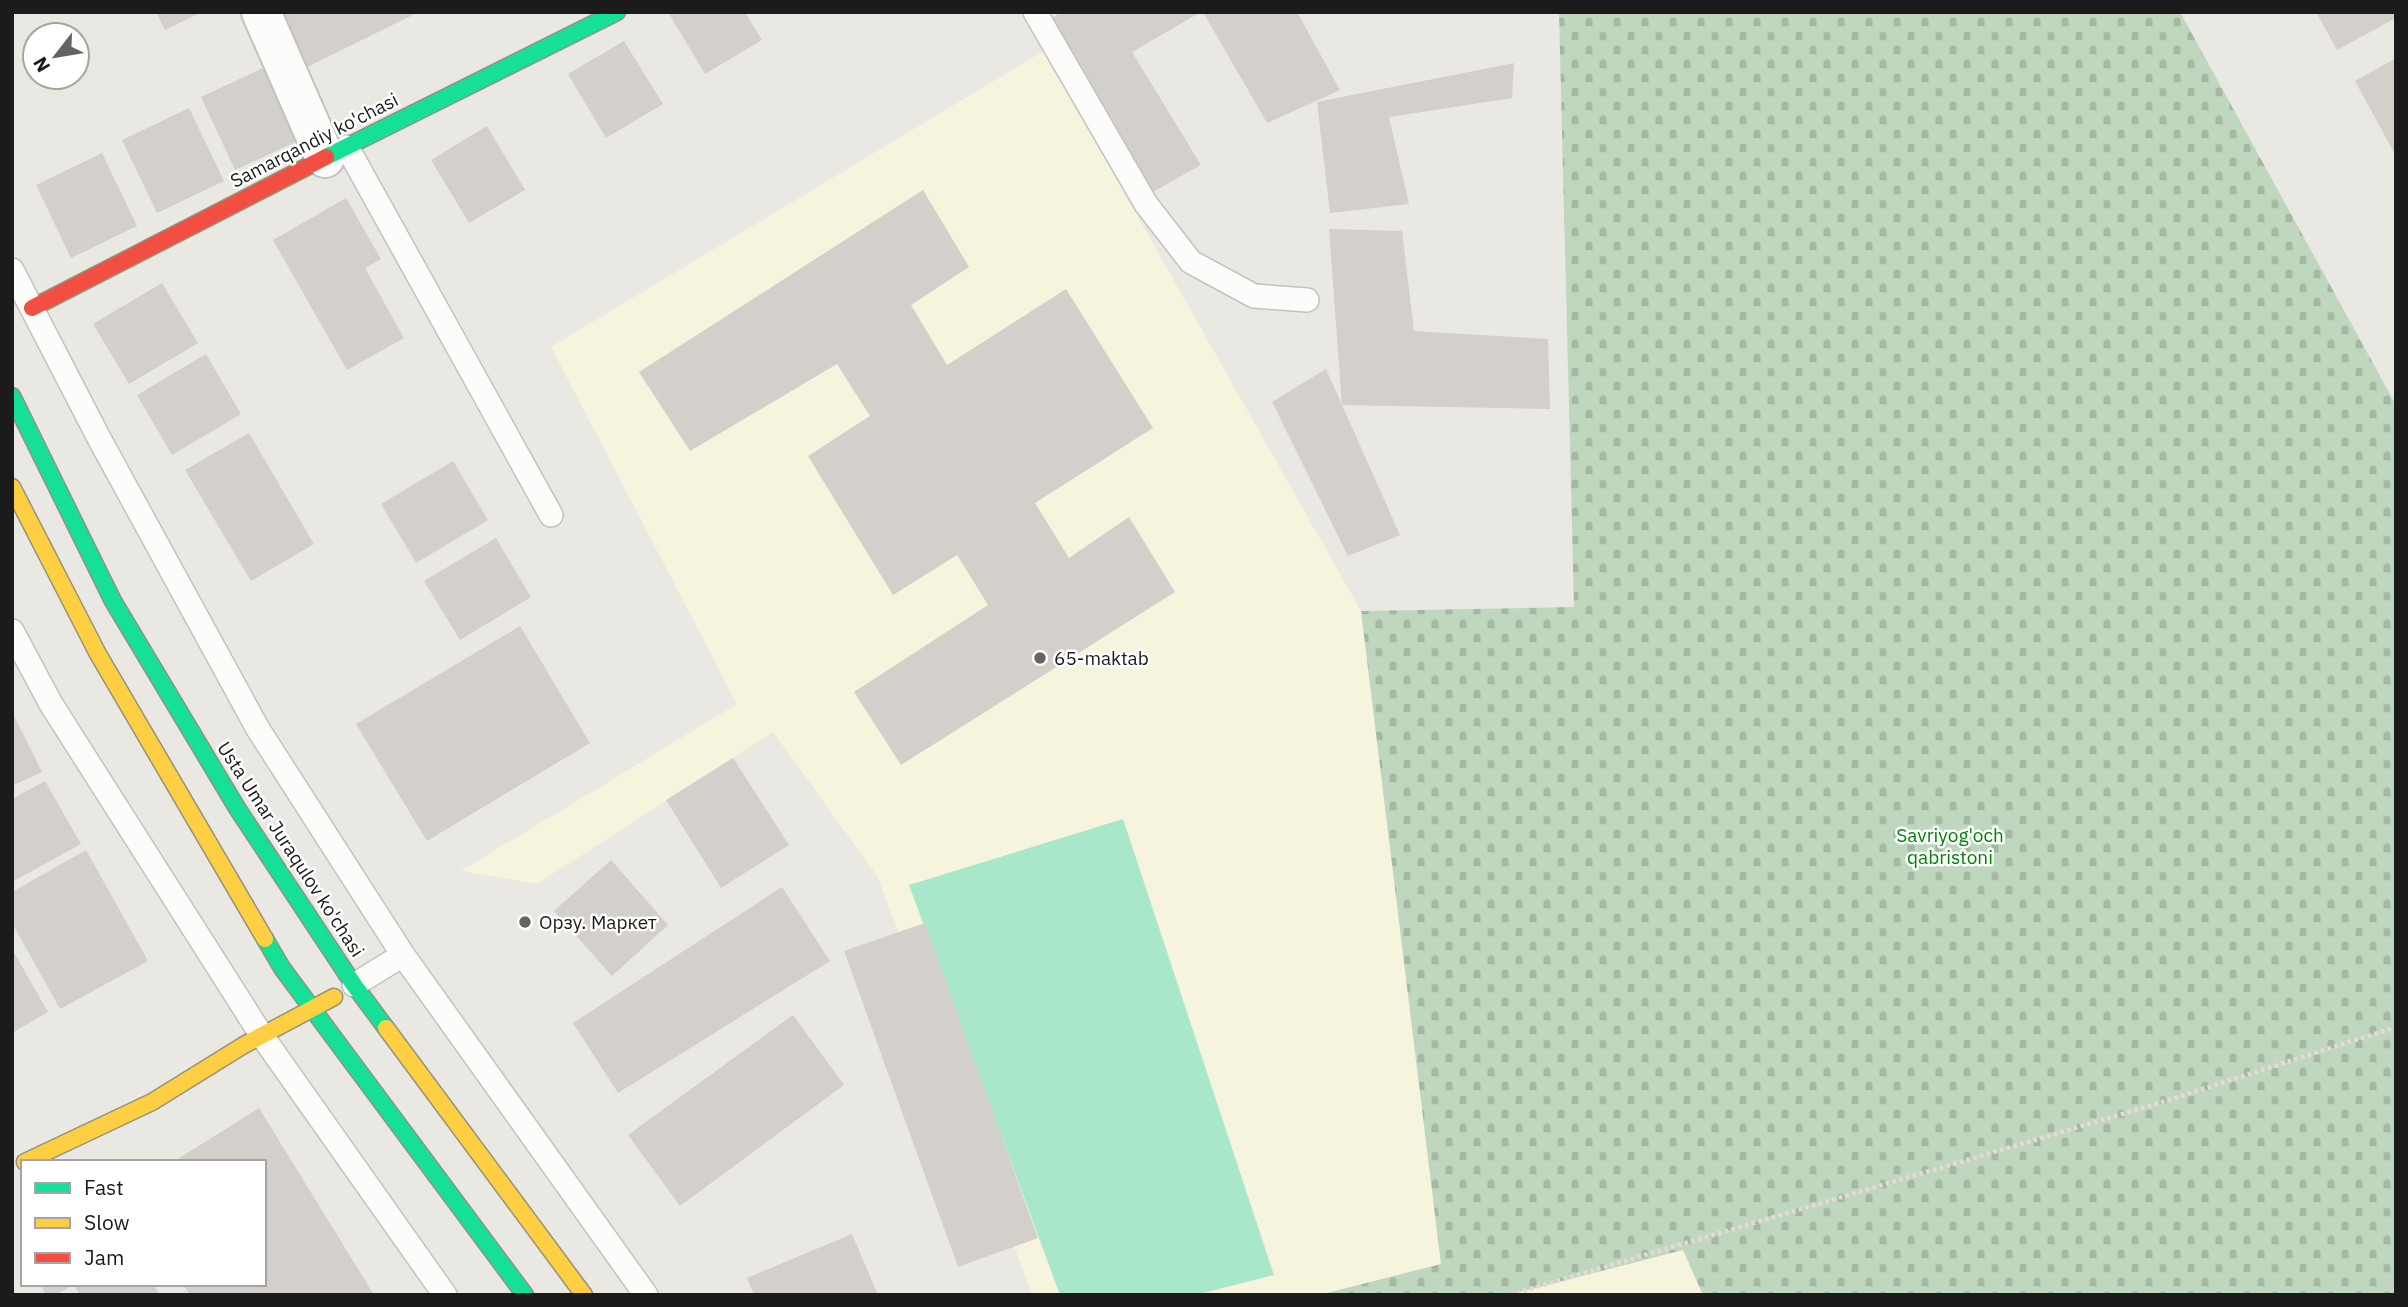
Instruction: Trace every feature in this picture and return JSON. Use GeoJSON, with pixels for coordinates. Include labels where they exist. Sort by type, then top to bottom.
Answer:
{"type":"FeatureCollection","features":[{"type":"Feature","properties":{"kind":"main road","name":"Samarqandiy ko'chasi"},"geometry":{"type":"LineString","coordinates":[[32,307],[617,12]]}},
{"type":"Feature","properties":{"kind":"main road","name":"Usta Umar Juraqulov ko'chasi"},"geometry":{"type":"LineString","coordinates":[[12,396],[113,601],[237,808],[354,985],[584,1295]]}},
{"type":"Feature","properties":{"kind":"main road"},"geometry":{"type":"LineString","coordinates":[[12,487],[98,654],[282,968],[525,1295]]}},
{"type":"Feature","properties":{"kind":"main road"},"geometry":{"type":"LineString","coordinates":[[28,1160],[152,1102],[354,985]]}},
{"type":"Feature","properties":{"kind":"street"},"geometry":{"type":"LineString","coordinates":[[261,12],[336,152]]}},
{"type":"Feature","properties":{"kind":"lane"},"geometry":{"type":"LineString","coordinates":[[1035,12],[1146,204],[1191,262],[1254,296],[1307,300]]}},
{"type":"Feature","properties":{"kind":"lane"},"geometry":{"type":"LineString","coordinates":[[336,152],[551,515]]}},
{"type":"Feature","properties":{"kind":"lane"},"geometry":{"type":"LineString","coordinates":[[12,270],[100,440],[258,729],[403,955],[646,1295]]}},
{"type":"Feature","properties":{"kind":"lane"},"geometry":{"type":"LineString","coordinates":[[12,631],[51,704],[262,1036],[445,1295]]}},
{"type":"Feature","properties":{"kind":"lane"},"geometry":{"type":"LineString","coordinates":[[354,985],[403,955]]}},
{"type":"Feature","properties":{"kind":"path"},"geometry":{"type":"LineString","coordinates":[[1510,1295],[2154,1105],[2396,1027]]}},
{"type":"Feature","properties":{"kind":"shaded area","name":"65-maktab"},"geometry":{"type":"Polygon","coordinates":[[[1044,51],[1361,611],[1441,1264],[1319,1295],[1032,1295],[878,877],[773,732],[537,884],[461,871],[737,704],[551,347],[1044,51]]]}},
{"type":"Feature","properties":{"kind":"shaded area"},"geometry":{"type":"Polygon","coordinates":[[[1683,1250],[1703,1295],[1508,1295],[1683,1250]]]}},
{"type":"Feature","properties":{"kind":"green space","name":"Savriyog'och qabristoni"},"geometry":{"type":"Polygon","coordinates":[[[1559,12],[2180,12],[2396,405],[2396,1295],[1703,1295],[1683,1250],[1508,1295],[1319,1295],[1441,1264],[1361,611],[1574,607],[1559,12]]]}},
{"type":"Feature","properties":{"kind":"green space"},"geometry":{"type":"Polygon","coordinates":[[[1123,819],[1274,1275],[1195,1295],[1060,1295],[909,885],[1123,819]]]}},
{"type":"Feature","properties":{"kind":"building"},"geometry":{"type":"Polygon","coordinates":[[[156,12],[202,12],[165,30],[156,12]]]}},
{"type":"Feature","properties":{"kind":"building"},"geometry":{"type":"Polygon","coordinates":[[[275,12],[419,12],[303,69],[275,12]]]}},
{"type":"Feature","properties":{"kind":"building"},"geometry":{"type":"Polygon","coordinates":[[[668,12],[745,12],[762,40],[705,74],[668,12]]]}},
{"type":"Feature","properties":{"kind":"building"},"geometry":{"type":"Polygon","coordinates":[[[1061,12],[1201,12],[1132,52],[1201,165],[1149,194],[1049,20],[1061,12]]]}},
{"type":"Feature","properties":{"kind":"building"},"geometry":{"type":"Polygon","coordinates":[[[1203,12],[1297,12],[1340,90],[1267,123],[1203,12]]]}},
{"type":"Feature","properties":{"kind":"building"},"geometry":{"type":"Polygon","coordinates":[[[2316,12],[2396,12],[2396,18],[2337,50],[2316,12]]]}},
{"type":"Feature","properties":{"kind":"building"},"geometry":{"type":"Polygon","coordinates":[[[624,41],[663,104],[606,138],[568,74],[624,41]]]}},
{"type":"Feature","properties":{"kind":"building"},"geometry":{"type":"Polygon","coordinates":[[[2396,58],[2396,156],[2355,81],[2396,58]]]}},
{"type":"Feature","properties":{"kind":"building"},"geometry":{"type":"Polygon","coordinates":[[[1514,63],[1512,98],[1389,117],[1409,204],[1330,213],[1317,102],[1514,63]]]}},
{"type":"Feature","properties":{"kind":"building"},"geometry":{"type":"Polygon","coordinates":[[[267,66],[302,139],[235,170],[201,97],[267,66]]]}},
{"type":"Feature","properties":{"kind":"building"},"geometry":{"type":"Polygon","coordinates":[[[189,108],[224,181],[157,213],[122,140],[189,108]]]}},
{"type":"Feature","properties":{"kind":"building"},"geometry":{"type":"Polygon","coordinates":[[[487,126],[525,190],[469,223],[431,160],[487,126]]]}},
{"type":"Feature","properties":{"kind":"building"},"geometry":{"type":"Polygon","coordinates":[[[102,153],[137,226],[71,258],[36,185],[102,153]]]}},
{"type":"Feature","properties":{"kind":"building"},"geometry":{"type":"Polygon","coordinates":[[[923,190],[969,267],[911,305],[947,365],[1066,289],[1153,428],[1035,503],[1069,558],[1129,517],[1175,592],[901,765],[854,692],[988,605],[957,555],[893,595],[808,456],[870,416],[837,364],[690,451],[639,372],[923,190]]]}},
{"type":"Feature","properties":{"kind":"building"},"geometry":{"type":"Polygon","coordinates":[[[346,198],[381,259],[365,268],[404,338],[347,370],[273,240],[346,198]]]}},
{"type":"Feature","properties":{"kind":"building"},"geometry":{"type":"Polygon","coordinates":[[[1329,229],[1402,231],[1414,331],[1548,339],[1550,409],[1342,405],[1329,229]]]}},
{"type":"Feature","properties":{"kind":"building"},"geometry":{"type":"Polygon","coordinates":[[[162,283],[198,343],[129,384],[93,324],[162,283]]]}},
{"type":"Feature","properties":{"kind":"building"},"geometry":{"type":"Polygon","coordinates":[[[206,354],[241,414],[172,455],[137,395],[206,354]]]}},
{"type":"Feature","properties":{"kind":"building"},"geometry":{"type":"Polygon","coordinates":[[[1326,369],[1400,535],[1348,556],[1272,402],[1326,369]]]}},
{"type":"Feature","properties":{"kind":"building"},"geometry":{"type":"Polygon","coordinates":[[[249,433],[314,544],[251,581],[185,470],[249,433]]]}},
{"type":"Feature","properties":{"kind":"building"},"geometry":{"type":"Polygon","coordinates":[[[453,461],[488,520],[416,563],[381,504],[453,461]]]}},
{"type":"Feature","properties":{"kind":"building"},"geometry":{"type":"Polygon","coordinates":[[[496,538],[531,597],[460,640],[424,581],[496,538]]]}},
{"type":"Feature","properties":{"kind":"building"},"geometry":{"type":"Polygon","coordinates":[[[520,626],[590,743],[427,841],[356,724],[520,626]]]}},
{"type":"Feature","properties":{"kind":"building"},"geometry":{"type":"Polygon","coordinates":[[[12,712],[42,772],[12,786],[12,712]]]}},
{"type":"Feature","properties":{"kind":"building"},"geometry":{"type":"Polygon","coordinates":[[[733,758],[789,845],[721,888],[666,800],[733,758]]]}},
{"type":"Feature","properties":{"kind":"building"},"geometry":{"type":"Polygon","coordinates":[[[45,781],[81,844],[12,882],[12,799],[45,781]]]}},
{"type":"Feature","properties":{"kind":"building"},"geometry":{"type":"Polygon","coordinates":[[[86,850],[148,961],[60,1009],[12,923],[12,892],[86,850]]]}},
{"type":"Feature","properties":{"kind":"building"},"geometry":{"type":"Polygon","coordinates":[[[611,860],[668,925],[612,976],[554,911],[611,860]]]}},
{"type":"Feature","properties":{"kind":"building"},"geometry":{"type":"Polygon","coordinates":[[[782,887],[830,961],[618,1093],[573,1023],[782,887]]]}},
{"type":"Feature","properties":{"kind":"building"},"geometry":{"type":"Polygon","coordinates":[[[925,923],[1038,1238],[958,1267],[844,951],[925,923]]]}},
{"type":"Feature","properties":{"kind":"building"},"geometry":{"type":"Polygon","coordinates":[[[12,949],[48,1012],[12,1033],[12,949]]]}},
{"type":"Feature","properties":{"kind":"building"},"geometry":{"type":"Polygon","coordinates":[[[793,1015],[844,1085],[680,1206],[628,1135],[793,1015]]]}},
{"type":"Feature","properties":{"kind":"building"},"geometry":{"type":"Polygon","coordinates":[[[259,1108],[374,1295],[190,1295],[184,1286],[266,1286],[266,1160],[176,1160],[259,1108]]]}},
{"type":"Feature","properties":{"kind":"building"},"geometry":{"type":"Polygon","coordinates":[[[852,1234],[878,1295],[754,1295],[747,1278],[852,1234]]]}},
{"type":"Feature","properties":{"kind":"building"},"geometry":{"type":"Polygon","coordinates":[[[41,1286],[72,1286],[55,1295],[46,1295],[41,1286]]]}},
{"type":"Feature","properties":{"kind":"building"},"geometry":{"type":"Polygon","coordinates":[[[75,1286],[154,1286],[160,1295],[80,1295],[75,1286]]]}},
{"type":"Feature","properties":{"kind":"traffic: fast"},"geometry":{"type":"LineString","coordinates":[[326,157],[617,12]]}},
{"type":"Feature","properties":{"kind":"traffic: fast"},"geometry":{"type":"LineString","coordinates":[[12,396],[113,601],[237,808],[354,985],[386,1028]]}},
{"type":"Feature","properties":{"kind":"traffic: fast"},"geometry":{"type":"LineString","coordinates":[[265,939],[282,968],[525,1295]]}},
{"type":"Feature","properties":{"kind":"traffic: slow"},"geometry":{"type":"LineString","coordinates":[[12,487],[98,654],[265,939]]}},
{"type":"Feature","properties":{"kind":"traffic: slow"},"geometry":{"type":"LineString","coordinates":[[29,1160],[152,1102],[244,1045],[334,997]]}},
{"type":"Feature","properties":{"kind":"traffic: slow"},"geometry":{"type":"LineString","coordinates":[[386,1028],[584,1295]]}},
{"type":"Feature","properties":{"kind":"traffic: jam"},"geometry":{"type":"LineString","coordinates":[[32,308],[326,157]]}},
{"type":"Feature","properties":{"kind":"place","name":"65-maktab"},"geometry":{"type":"Point","coordinates":[1040,658]}},
{"type":"Feature","properties":{"kind":"place","name":"Орзу. Маркет"},"geometry":{"type":"Point","coordinates":[525,922]}}]}
